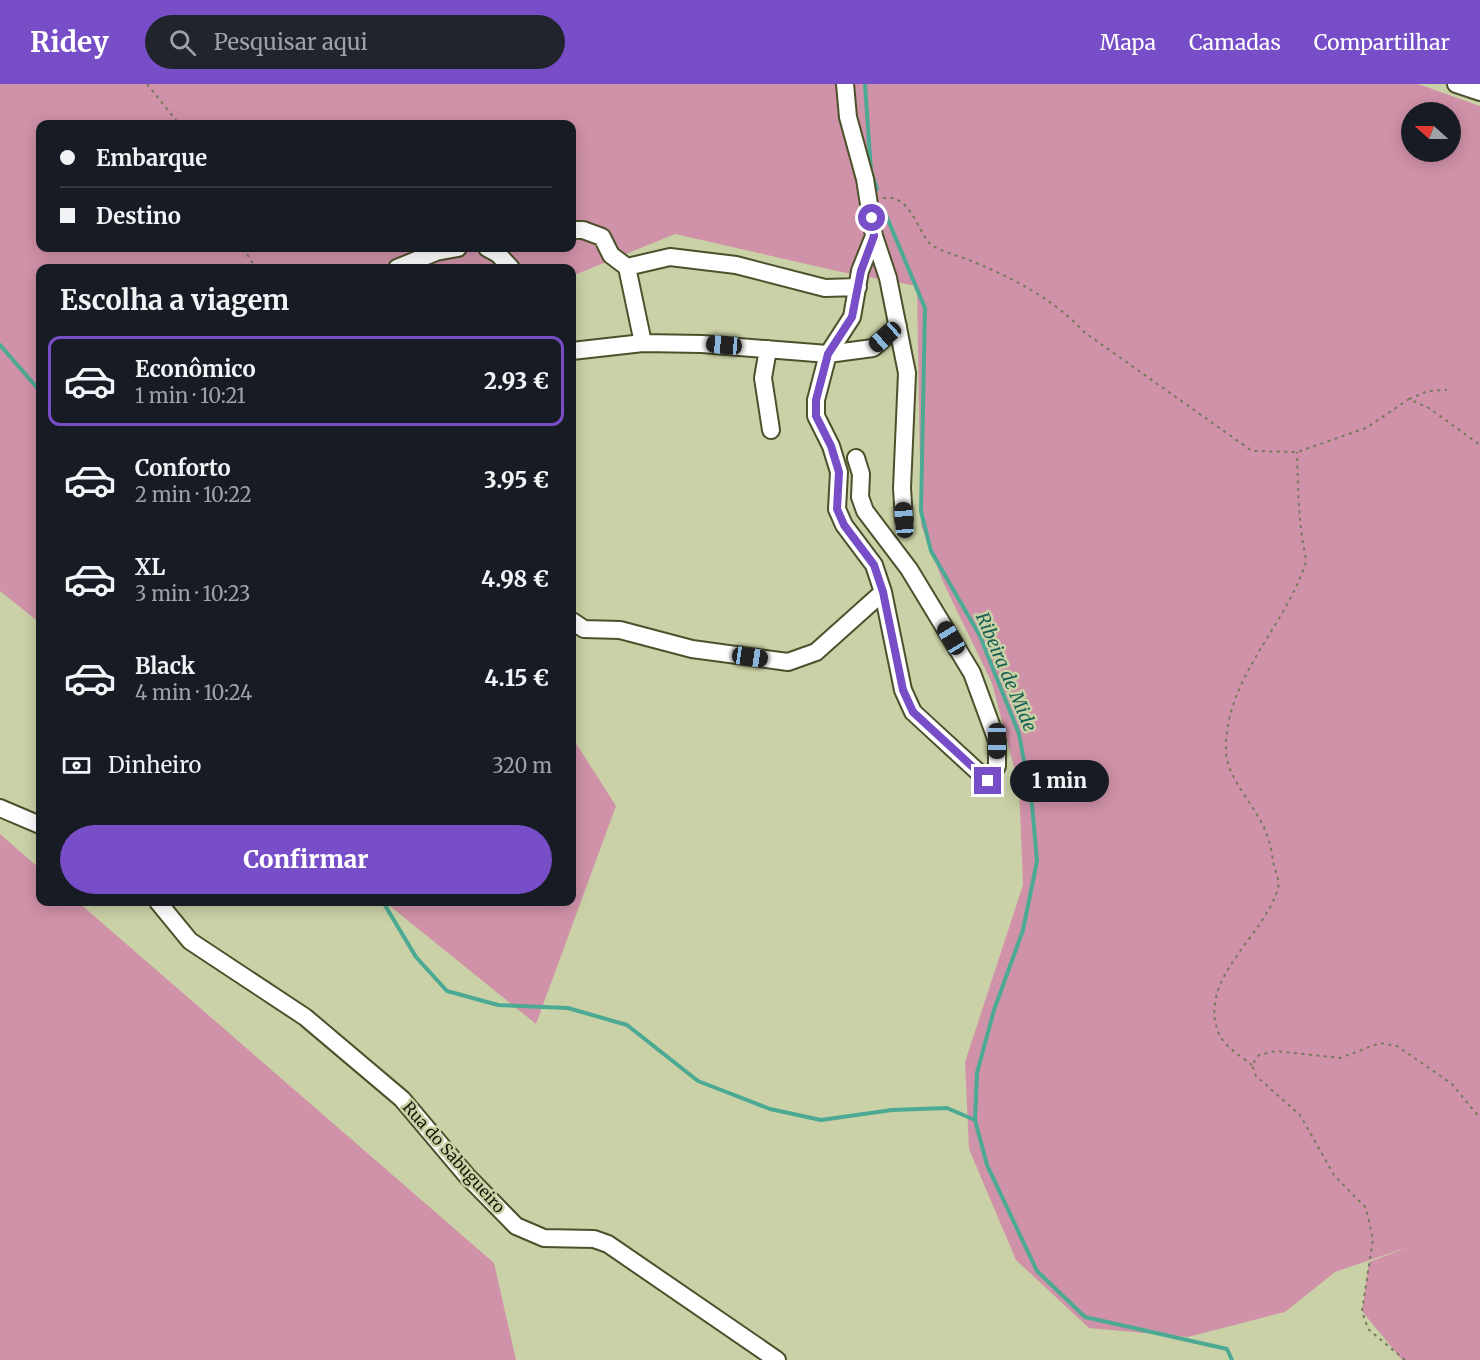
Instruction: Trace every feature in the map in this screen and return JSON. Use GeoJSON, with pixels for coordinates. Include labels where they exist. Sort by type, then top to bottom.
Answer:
{"type":"FeatureCollection","features":[{"type":"Feature","properties":{"kind":"street"},"geometry":{"type":"LineString","coordinates":[[845,84],[848,117],[869,200],[874,236],[888,278],[907,372],[902,488],[904,520]]}},
{"type":"Feature","properties":{"kind":"street"},"geometry":{"type":"LineString","coordinates":[[1456,84],[1480,92]]}},
{"type":"Feature","properties":{"kind":"street"},"geometry":{"type":"LineString","coordinates":[[576,230],[583,230],[602,237],[611,255],[627,267],[643,343]]}},
{"type":"Feature","properties":{"kind":"street"},"geometry":{"type":"LineString","coordinates":[[856,458],[861,474],[860,498],[865,511],[909,569],[972,673],[997,741],[997,766],[988,781],[913,712],[903,690],[883,592],[874,565],[844,525],[837,509],[839,472],[831,446],[816,416],[816,400],[828,354],[852,317],[861,271],[874,236]]}},
{"type":"Feature","properties":{"kind":"street"},"geometry":{"type":"LineString","coordinates":[[407,264],[436,252]]}},
{"type":"Feature","properties":{"kind":"street"},"geometry":{"type":"LineString","coordinates":[[494,252],[507,264]]}},
{"type":"Feature","properties":{"kind":"street"},"geometry":{"type":"LineString","coordinates":[[627,267],[670,257],[736,265],[825,288],[858,287]]}},
{"type":"Feature","properties":{"kind":"street"},"geometry":{"type":"LineString","coordinates":[[576,351],[643,343],[702,344],[828,354],[873,348],[898,326]]}},
{"type":"Feature","properties":{"kind":"street"},"geometry":{"type":"LineString","coordinates":[[768,349],[763,378],[771,430]]}},
{"type":"Feature","properties":{"kind":"street"},"geometry":{"type":"LineString","coordinates":[[576,624],[584,629],[620,630],[692,649],[788,662],[816,652],[883,592]]}},
{"type":"Feature","properties":{"kind":"street"},"geometry":{"type":"LineString","coordinates":[[0,808],[36,823]]}},
{"type":"Feature","properties":{"kind":"street","name":"Rua do Sabugueiro"},"geometry":{"type":"LineString","coordinates":[[161,906],[190,941],[305,1017],[402,1099],[467,1176],[516,1226],[544,1238],[594,1239],[608,1244],[777,1360]]}},
{"type":"Feature","properties":{"kind":"path"},"geometry":{"type":"LineString","coordinates":[[147,84],[176,120]]}},
{"type":"Feature","properties":{"kind":"path"},"geometry":{"type":"LineString","coordinates":[[869,200],[888,197],[910,209],[932,246],[1003,274],[1065,311],[1084,332],[1252,451],[1297,452],[1366,428],[1409,399],[1428,391],[1447,390]]}},
{"type":"Feature","properties":{"kind":"path"},"geometry":{"type":"LineString","coordinates":[[1409,399],[1429,408],[1480,445]]}},
{"type":"Feature","properties":{"kind":"path"},"geometry":{"type":"LineString","coordinates":[[1297,452],[1298,513],[1306,562],[1292,596],[1269,632],[1237,694],[1226,728],[1226,754],[1231,775],[1246,793],[1267,834],[1279,886],[1265,915],[1228,968],[1218,988],[1216,1015],[1219,1035],[1252,1065],[1256,1076],[1300,1115],[1334,1175],[1366,1208],[1373,1239],[1362,1311],[1368,1329],[1405,1360]]}},
{"type":"Feature","properties":{"kind":"path"},"geometry":{"type":"LineString","coordinates":[[1252,1065],[1259,1055],[1276,1051],[1340,1058],[1380,1043],[1397,1046],[1452,1084],[1480,1118]]}},
{"type":"Feature","properties":{"kind":"shaded area"},"geometry":{"type":"Polygon","coordinates":[[[0,84],[1418,84],[1480,106],[1480,1360],[1402,1360],[1362,1311],[1369,1262],[1411,1246],[1335,1272],[1285,1312],[1188,1337],[1089,1328],[1016,1260],[969,1149],[965,1062],[1023,885],[1019,786],[992,683],[943,582],[921,525],[917,286],[837,271],[675,234],[576,274],[576,264],[36,264],[36,620],[0,591],[0,84]]]}},
{"type":"Feature","properties":{"kind":"shaded area"},"geometry":{"type":"Polygon","coordinates":[[[576,743],[616,806],[536,1024],[390,906],[576,906],[576,743]]]}},
{"type":"Feature","properties":{"kind":"shaded area"},"geometry":{"type":"Polygon","coordinates":[[[0,834],[36,866],[36,906],[83,906],[494,1263],[516,1360],[0,1360],[0,834]]]}},
{"type":"Feature","properties":{"kind":"waterway","name":"Ribeira de Mide"},"geometry":{"type":"LineString","coordinates":[[865,84],[871,171],[877,189]]}},
{"type":"Feature","properties":{"kind":"waterway","name":"Ribeira de Mide"},"geometry":{"type":"LineString","coordinates":[[883,208],[925,308],[921,511],[931,551],[980,636],[1019,734],[1032,804],[1037,861],[1023,930],[994,1010],[977,1073],[975,1120],[987,1165],[1037,1271],[1085,1317],[1227,1349],[1232,1360]]}},
{"type":"Feature","properties":{"kind":"waterway"},"geometry":{"type":"LineString","coordinates":[[0,345],[36,386]]}},
{"type":"Feature","properties":{"kind":"waterway"},"geometry":{"type":"LineString","coordinates":[[385,906],[416,957],[447,991],[498,1005],[568,1008],[627,1025],[698,1081],[770,1109],[821,1120],[892,1110],[947,1108],[975,1120]]}},
{"type":"Feature","properties":{"kind":"route"},"geometry":{"type":"LineString","coordinates":[[872,218],[874,236],[861,271],[852,317],[828,354],[816,400],[816,416],[831,446],[839,472],[837,509],[844,525],[874,565],[883,592],[903,690],[913,712],[988,781]]}}]}
